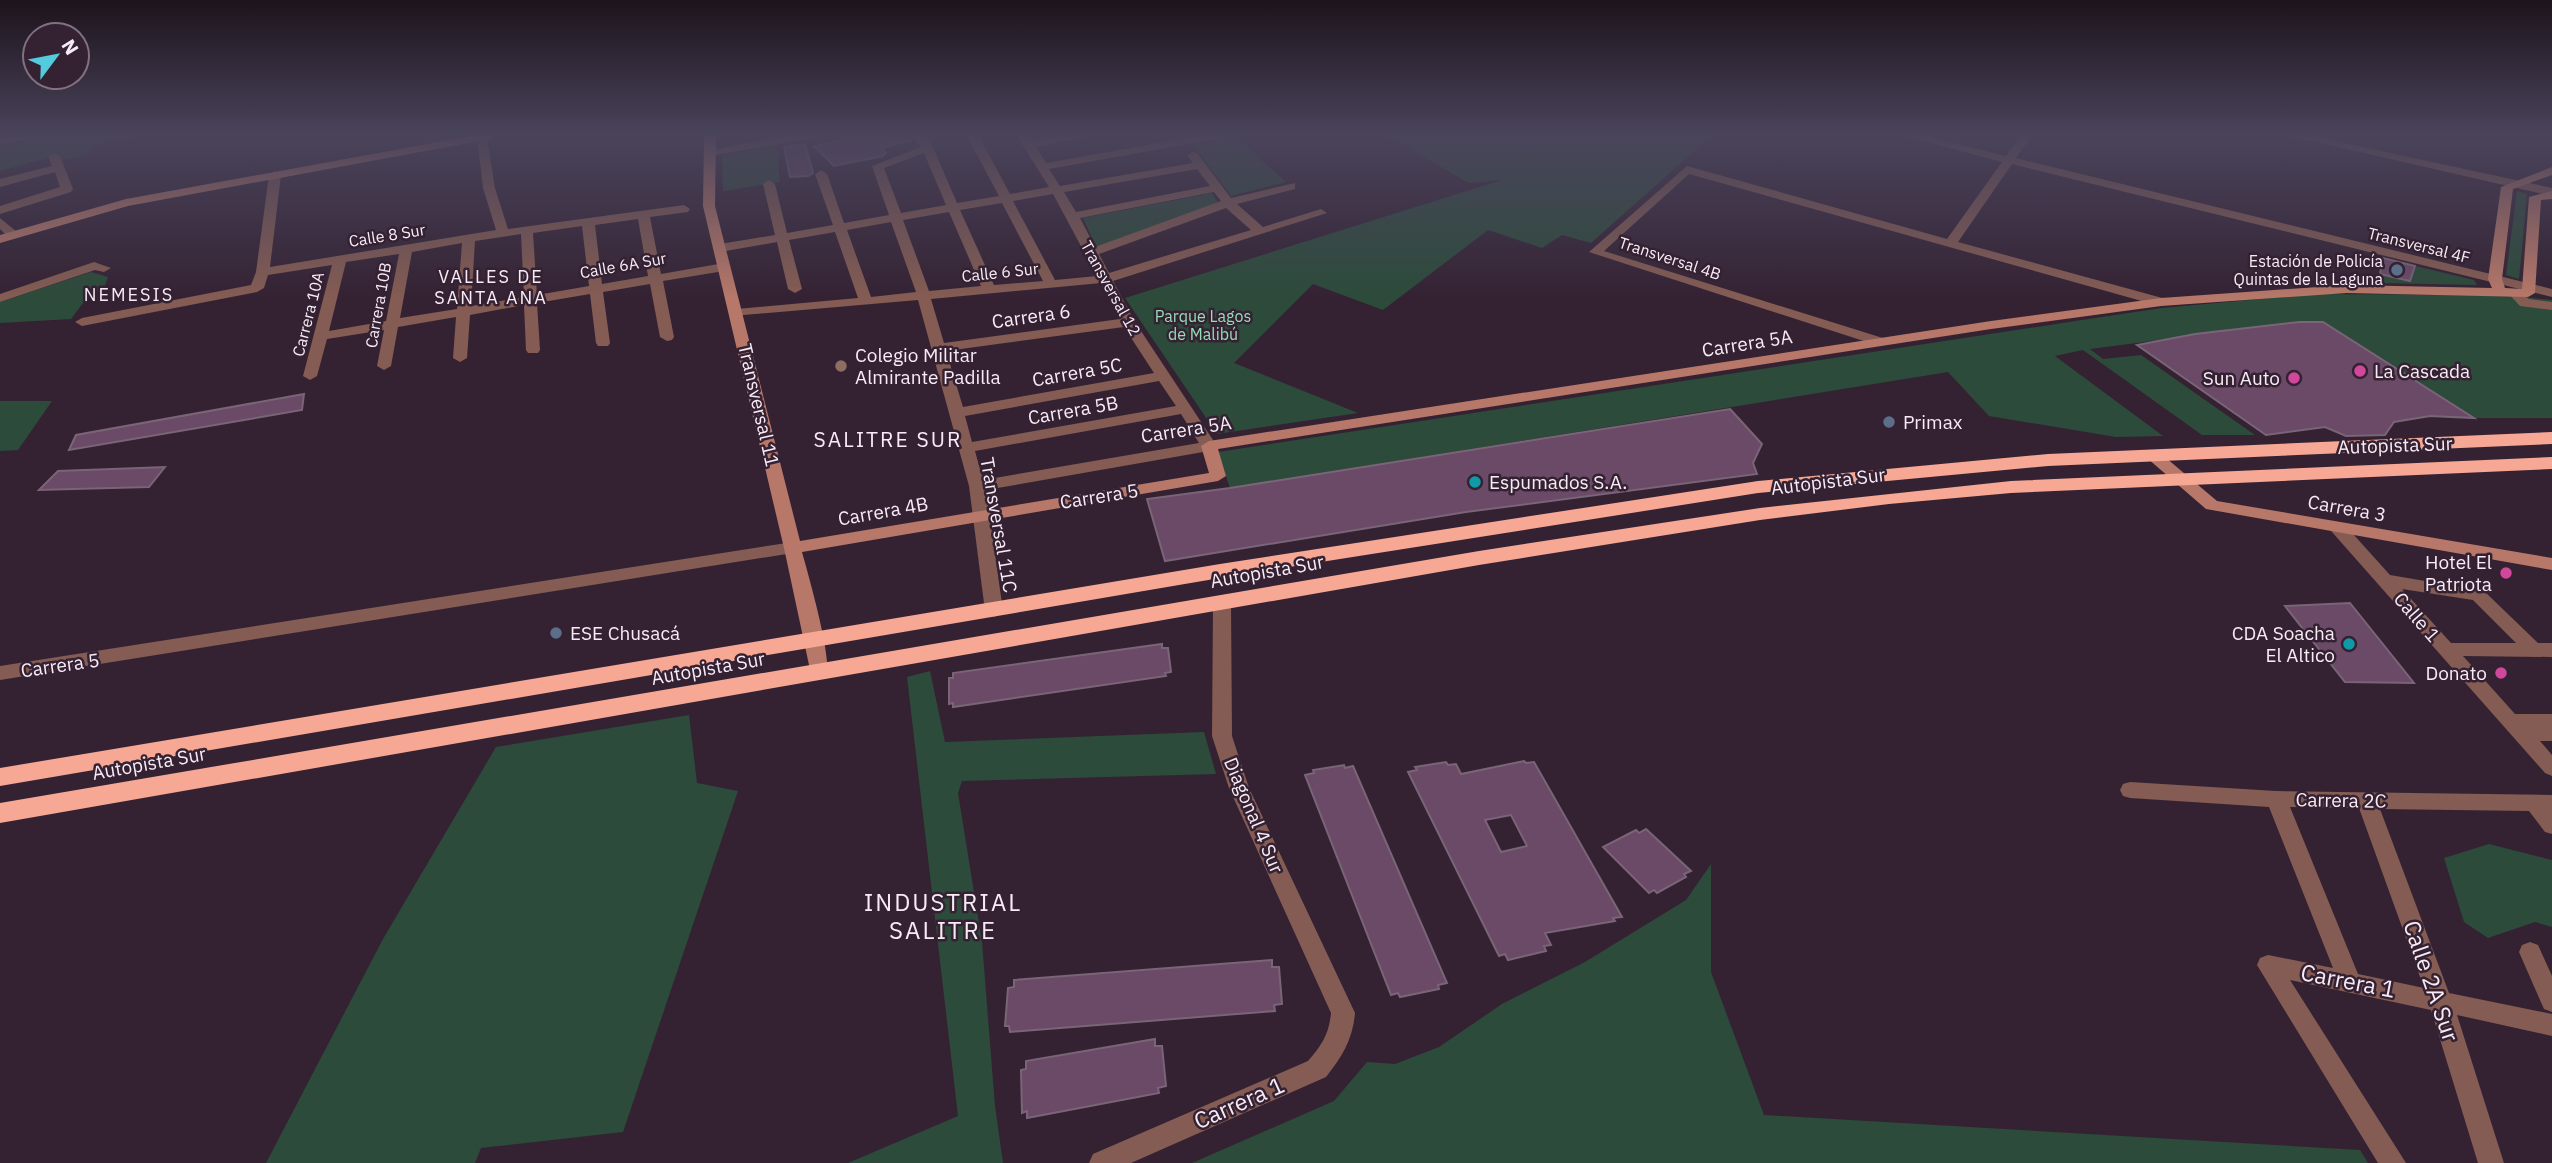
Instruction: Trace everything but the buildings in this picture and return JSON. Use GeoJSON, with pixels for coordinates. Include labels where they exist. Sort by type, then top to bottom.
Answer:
{"type":"FeatureCollection","features":[{"type":"Feature","properties":{"kind":"highway","name":"Autopista Sur"},"geometry":{"type":"LineString","coordinates":[[0,777],[1407,541],[1758,487],[1993,464],[2552,438]]}},
{"type":"Feature","properties":{"kind":"highway","name":"Autopista Sur"},"geometry":{"type":"LineString","coordinates":[[0,813],[1504,554],[1798,508],[1999,488],[2552,463]]}},
{"type":"Feature","properties":{"kind":"main road"},"geometry":{"type":"LineString","coordinates":[[6,237],[102,208],[195,190]]}},
{"type":"Feature","properties":{"kind":"main road","name":"Transversal 11"},"geometry":{"type":"LineString","coordinates":[[709,190],[709,206],[793,548],[815,642],[819,674]]}},
{"type":"Feature","properties":{"kind":"main road"},"geometry":{"type":"LineString","coordinates":[[2507,190],[2513,289]]}},
{"type":"Feature","properties":{"kind":"main road"},"geometry":{"type":"LineString","coordinates":[[2513,289],[2535,197],[2552,193]]}},
{"type":"Feature","properties":{"kind":"main road","name":"Carrera 5A"},"geometry":{"type":"LineString","coordinates":[[1209,446],[1881,342],[2161,302],[2347,289],[2513,289]]}},
{"type":"Feature","properties":{"kind":"main road","name":"Transversal 12"},"geometry":{"type":"LineString","coordinates":[[1209,446],[1218,476]]}},
{"type":"Feature","properties":{"kind":"main road","name":"Carrera 3"},"geometry":{"type":"LineString","coordinates":[[2153,455],[2212,505],[2552,564]]}},
{"type":"Feature","properties":{"kind":"main road","name":"Carrera 5"},"geometry":{"type":"LineString","coordinates":[[981,515],[1218,476]]}},
{"type":"Feature","properties":{"kind":"main road","name":"Carrera 4B"},"geometry":{"type":"LineString","coordinates":[[793,548],[981,515]]}},
{"type":"Feature","properties":{"kind":"street"},"geometry":{"type":"LineString","coordinates":[[0,210],[63,190]]}},
{"type":"Feature","properties":{"kind":"street"},"geometry":{"type":"LineString","coordinates":[[82,322],[257,288],[263,272],[273,190]]}},
{"type":"Feature","properties":{"kind":"street"},"geometry":{"type":"LineString","coordinates":[[490,190],[503,233]]}},
{"type":"Feature","properties":{"kind":"street"},"geometry":{"type":"LineString","coordinates":[[771,190],[795,289]]}},
{"type":"Feature","properties":{"kind":"street"},"geometry":{"type":"LineString","coordinates":[[827,190],[866,302]]}},
{"type":"Feature","properties":{"kind":"street","name":"Transversal 11C"},"geometry":{"type":"LineString","coordinates":[[887,190],[925,297],[977,486],[994,611]]}},
{"type":"Feature","properties":{"kind":"street"},"geometry":{"type":"LineString","coordinates":[[944,190],[989,290]]}},
{"type":"Feature","properties":{"kind":"street"},"geometry":{"type":"LineString","coordinates":[[1001,190],[1051,284]]}},
{"type":"Feature","properties":{"kind":"street"},"geometry":{"type":"LineString","coordinates":[[720,248],[1042,190]]}},
{"type":"Feature","properties":{"kind":"street","name":"Transversal 12"},"geometry":{"type":"LineString","coordinates":[[1056,190],[1073,216],[1128,322],[1209,446]]}},
{"type":"Feature","properties":{"kind":"street"},"geometry":{"type":"LineString","coordinates":[[1073,216],[1205,190]]}},
{"type":"Feature","properties":{"kind":"street"},"geometry":{"type":"LineString","coordinates":[[1219,190],[1228,203],[1261,232]]}},
{"type":"Feature","properties":{"kind":"street"},"geometry":{"type":"LineString","coordinates":[[1091,253],[1228,203],[1275,190]]}},
{"type":"Feature","properties":{"kind":"street","name":"Transversal 4B"},"geometry":{"type":"LineString","coordinates":[[1664,190],[1595,252],[1881,342]]}},
{"type":"Feature","properties":{"kind":"street","name":"Transversal 4B"},"geometry":{"type":"LineString","coordinates":[[1759,190],[2161,302]]}},
{"type":"Feature","properties":{"kind":"street"},"geometry":{"type":"LineString","coordinates":[[1950,244],[1986,190]]}},
{"type":"Feature","properties":{"kind":"street","name":"Transversal 4F"},"geometry":{"type":"LineString","coordinates":[[2126,190],[2513,289]]}},
{"type":"Feature","properties":{"kind":"street","name":"Calle 8 Sur"},"geometry":{"type":"LineString","coordinates":[[263,272],[503,233],[684,209]]}},
{"type":"Feature","properties":{"kind":"street","name":"Calle 6 Sur"},"geometry":{"type":"LineString","coordinates":[[737,313],[1105,279],[1321,213]]}},
{"type":"Feature","properties":{"kind":"street"},"geometry":{"type":"LineString","coordinates":[[643,215],[667,337]]}},
{"type":"Feature","properties":{"kind":"street"},"geometry":{"type":"LineString","coordinates":[[0,222],[6,237]]}},
{"type":"Feature","properties":{"kind":"street"},"geometry":{"type":"LineString","coordinates":[[589,222],[603,343]]}},
{"type":"Feature","properties":{"kind":"street"},"geometry":{"type":"LineString","coordinates":[[527,230],[528,299],[533,351]]}},
{"type":"Feature","properties":{"kind":"street"},"geometry":{"type":"LineString","coordinates":[[460,358],[469,239]]}},
{"type":"Feature","properties":{"kind":"street","name":"Carrera 10B"},"geometry":{"type":"LineString","coordinates":[[384,366],[406,250]]}},
{"type":"Feature","properties":{"kind":"street","name":"Carrera 10A"},"geometry":{"type":"LineString","coordinates":[[310,376],[340,260]]}},
{"type":"Feature","properties":{"kind":"street"},"geometry":{"type":"LineString","coordinates":[[0,298],[94,266],[104,268]]}},
{"type":"Feature","properties":{"kind":"street","name":"Calle 6A Sur"},"geometry":{"type":"LineString","coordinates":[[322,336],[724,267]]}},
{"type":"Feature","properties":{"kind":"street"},"geometry":{"type":"LineString","coordinates":[[2513,289],[2552,293]]}},
{"type":"Feature","properties":{"kind":"street"},"geometry":{"type":"LineString","coordinates":[[2513,289],[2525,303],[2552,306]]}},
{"type":"Feature","properties":{"kind":"street","name":"Carrera 6"},"geometry":{"type":"LineString","coordinates":[[939,348],[1128,322]]}},
{"type":"Feature","properties":{"kind":"street","name":"Carrera 5C"},"geometry":{"type":"LineString","coordinates":[[957,413],[1163,376]]}},
{"type":"Feature","properties":{"kind":"street","name":"Carrera 5B"},"geometry":{"type":"LineString","coordinates":[[966,448],[1186,409]]}},
{"type":"Feature","properties":{"kind":"street","name":"Carrera 5A"},"geometry":{"type":"LineString","coordinates":[[977,486],[1209,446]]}},
{"type":"Feature","properties":{"kind":"street","name":"Calle 1"},"geometry":{"type":"LineString","coordinates":[[2338,528],[2552,768]]}},
{"type":"Feature","properties":{"kind":"street","name":"Carrera 5"},"geometry":{"type":"LineString","coordinates":[[0,673],[793,548]]}},
{"type":"Feature","properties":{"kind":"street"},"geometry":{"type":"LineString","coordinates":[[2384,580],[2478,595],[2543,650]]}},
{"type":"Feature","properties":{"kind":"street","name":"Diagonal 4 Sur"},"geometry":{"type":"LineString","coordinates":[[1222,604],[1222,736],[1239,788],[1343,1013]]}},
{"type":"Feature","properties":{"kind":"street"},"geometry":{"type":"LineString","coordinates":[[2444,649],[2543,650]]}},
{"type":"Feature","properties":{"kind":"street"},"geometry":{"type":"LineString","coordinates":[[2515,727],[2552,721]]}},
{"type":"Feature","properties":{"kind":"street"},"geometry":{"type":"LineString","coordinates":[[2515,727],[2552,734]]}},
{"type":"Feature","properties":{"kind":"street","name":"Carrera 2C"},"geometry":{"type":"LineString","coordinates":[[2130,790],[2276,799],[2543,803]]}},
{"type":"Feature","properties":{"kind":"street"},"geometry":{"type":"LineString","coordinates":[[2276,799],[2348,981]]}},
{"type":"Feature","properties":{"kind":"street","name":"Calle 2A Sur"},"geometry":{"type":"LineString","coordinates":[[2366,800],[2440,999],[2491,1163]]}},
{"type":"Feature","properties":{"kind":"street"},"geometry":{"type":"LineString","coordinates":[[2543,803],[2552,826]]}},
{"type":"Feature","properties":{"kind":"street"},"geometry":{"type":"LineString","coordinates":[[2530,952],[2552,1002]]}},
{"type":"Feature","properties":{"kind":"street","name":"Carrera 1"},"geometry":{"type":"LineString","coordinates":[[2393,1163],[2268,965],[2440,999],[2552,1025]]}},
{"type":"Feature","properties":{"kind":"street","name":"Carrera 1"},"geometry":{"type":"LineString","coordinates":[[1102,1163],[1317,1069],[1335,1048],[1342,1033],[1343,1013]]}},
{"type":"Feature","properties":{"kind":"green space"},"geometry":{"type":"Polygon","coordinates":[[[1227,190],[1253,190],[1231,196],[1227,190]]]}},
{"type":"Feature","properties":{"kind":"green space","name":"Parque Lagos de Malibú"},"geometry":{"type":"Polygon","coordinates":[[[1469,190],[1650,190],[1591,243],[1562,235],[1542,248],[1488,230],[1383,310],[1313,284],[1234,363],[1358,413],[1217,434],[1125,298],[1469,190]]]}},
{"type":"Feature","properties":{"kind":"green space"},"geometry":{"type":"Polygon","coordinates":[[[2517,191],[2527,194],[2519,279],[2506,275],[2517,191]]]}},
{"type":"Feature","properties":{"kind":"green space"},"geometry":{"type":"Polygon","coordinates":[[[1212,193],[1218,203],[1096,247],[1083,218],[1212,193]]]}},
{"type":"Feature","properties":{"kind":"green space"},"geometry":{"type":"Polygon","coordinates":[[[2415,266],[2474,280],[2477,285],[2379,283],[2380,274],[2410,281],[2415,266]]]}},
{"type":"Feature","properties":{"kind":"green space"},"geometry":{"type":"Polygon","coordinates":[[[91,272],[108,277],[103,291],[91,292],[71,319],[0,323],[0,302],[91,272]]]}},
{"type":"Feature","properties":{"kind":"green space"},"geometry":{"type":"Polygon","coordinates":[[[2315,294],[2505,295],[2552,300],[2552,418],[2474,418],[2323,322],[2299,322],[2090,349],[2103,359],[2141,355],[2255,435],[2202,435],[2083,350],[2055,356],[2163,436],[2116,437],[1989,416],[1948,372],[1230,488],[1218,452],[2162,308],[2315,294]]]}},
{"type":"Feature","properties":{"kind":"green space"},"geometry":{"type":"Polygon","coordinates":[[[0,401],[52,401],[18,450],[0,451],[0,401]]]}},
{"type":"Feature","properties":{"kind":"green space"},"geometry":{"type":"Polygon","coordinates":[[[930,671],[945,742],[1204,732],[1216,774],[962,781],[958,793],[982,942],[995,1106],[1003,1163],[848,1163],[958,1116],[907,677],[930,671]]]}},
{"type":"Feature","properties":{"kind":"green space"},"geometry":{"type":"Polygon","coordinates":[[[689,715],[697,783],[738,791],[623,1132],[481,1148],[475,1163],[266,1163],[383,939],[496,747],[689,715]]]}},
{"type":"Feature","properties":{"kind":"green space"},"geometry":{"type":"Polygon","coordinates":[[[2489,844],[2552,860],[2552,927],[2535,922],[2488,938],[2464,922],[2444,858],[2489,844]]]}},
{"type":"Feature","properties":{"kind":"green space"},"geometry":{"type":"Polygon","coordinates":[[[1711,864],[1711,972],[1764,1115],[2360,1150],[2368,1163],[1192,1163],[1334,1101],[1367,1062],[1395,1064],[1439,1047],[1502,1004],[1585,962],[1686,900],[1711,864]]]}},
{"type":"Feature","properties":{"kind":"place","name":"Estación de Policía Quintas de la Laguna"},"geometry":{"type":"Point","coordinates":[2397,270]}},
{"type":"Feature","properties":{"kind":"place","name":"Colegio Militar Almirante Padilla"},"geometry":{"type":"Point","coordinates":[841,366]}},
{"type":"Feature","properties":{"kind":"place","name":"La Cascada"},"geometry":{"type":"Point","coordinates":[2360,371]}},
{"type":"Feature","properties":{"kind":"place","name":"Sun Auto"},"geometry":{"type":"Point","coordinates":[2294,378]}},
{"type":"Feature","properties":{"kind":"place","name":"Primax"},"geometry":{"type":"Point","coordinates":[1889,422]}},
{"type":"Feature","properties":{"kind":"place","name":"Espumados S.A."},"geometry":{"type":"Point","coordinates":[1475,482]}},
{"type":"Feature","properties":{"kind":"place","name":"Hotel El Patriota"},"geometry":{"type":"Point","coordinates":[2506,573]}},
{"type":"Feature","properties":{"kind":"place","name":"ESE Chusacá"},"geometry":{"type":"Point","coordinates":[556,633]}},
{"type":"Feature","properties":{"kind":"place","name":"CDA Soacha El Altico"},"geometry":{"type":"Point","coordinates":[2349,644]}},
{"type":"Feature","properties":{"kind":"place","name":"Donato"},"geometry":{"type":"Point","coordinates":[2501,673]}},
{"type":"Feature","properties":{"kind":"district","name":"VALLES DE SANTA ANA"},"geometry":{"type":"Point","coordinates":[491,287]}},
{"type":"Feature","properties":{"kind":"district","name":"NEMESIS"},"geometry":{"type":"Point","coordinates":[129,295]}},
{"type":"Feature","properties":{"kind":"district","name":"SALITRE SUR"},"geometry":{"type":"Point","coordinates":[888,440]}},
{"type":"Feature","properties":{"kind":"district","name":"INDUSTRIAL SALITRE"},"geometry":{"type":"Point","coordinates":[943,917]}}]}
